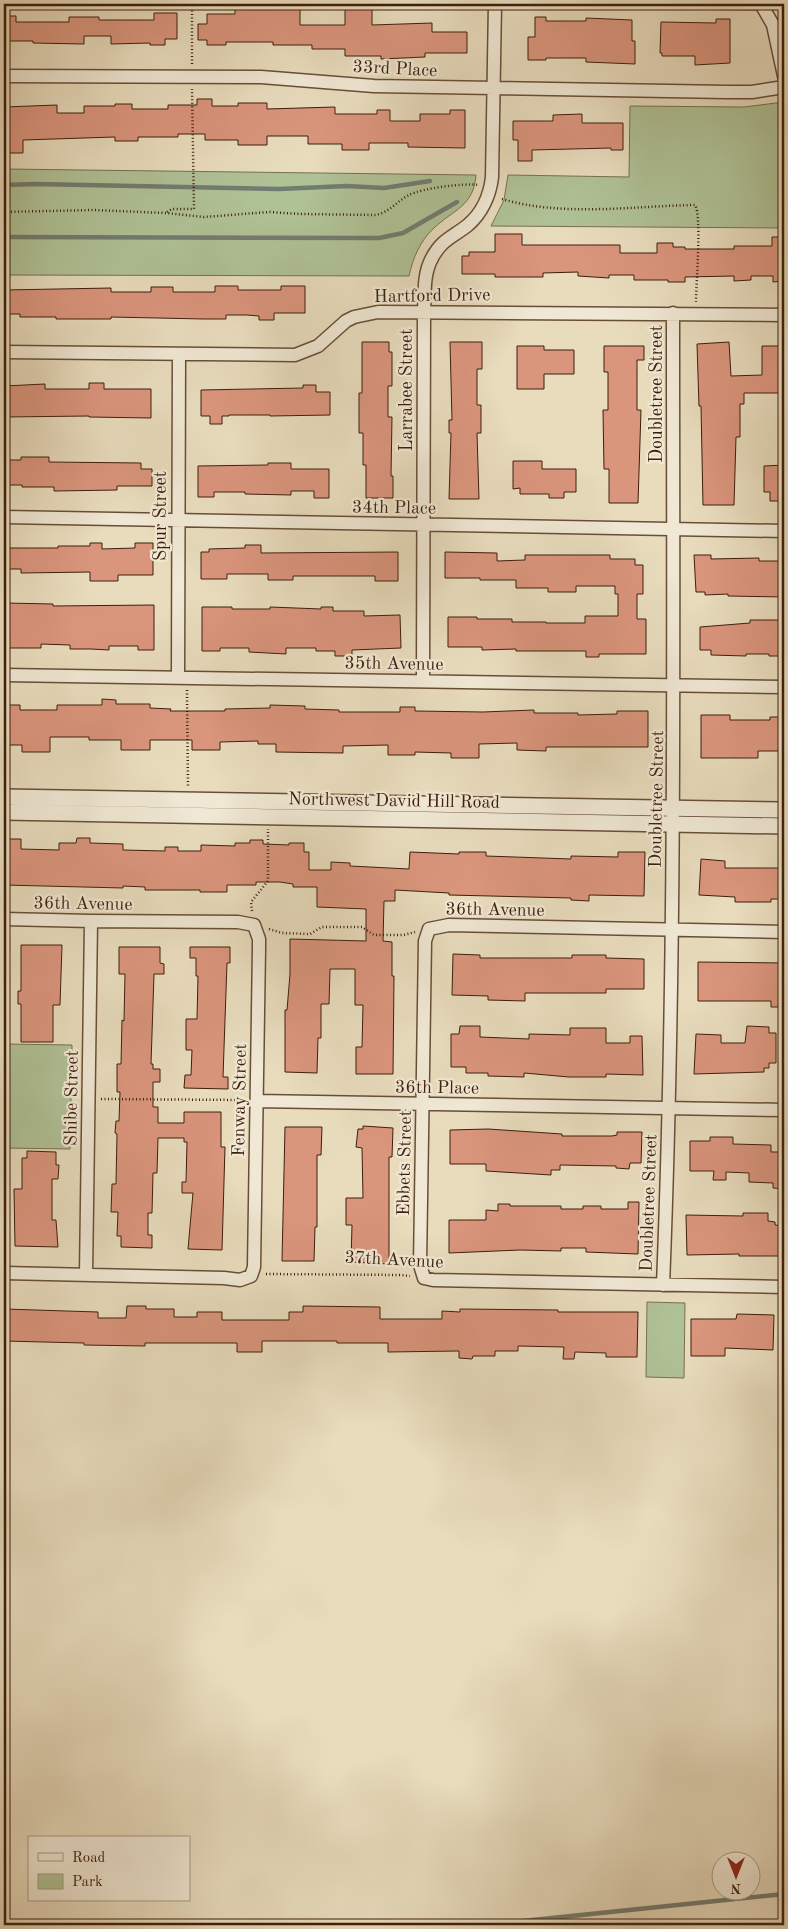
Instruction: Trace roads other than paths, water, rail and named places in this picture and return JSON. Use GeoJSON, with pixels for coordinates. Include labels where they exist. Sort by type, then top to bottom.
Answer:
{"type":"FeatureCollection","features":[{"type":"Feature","properties":{"kind":"street","name":"Larrabee Street"},"geometry":{"type":"LineString","coordinates":[[424,681],[424,311],[426,270],[444,241],[469,224],[487,200],[490,186],[495,4]]}},
{"type":"Feature","properties":{"kind":"street"},"geometry":{"type":"LineString","coordinates":[[762,5],[776,34],[784,76]]}},
{"type":"Feature","properties":{"kind":"street","name":"33rd Place"},"geometry":{"type":"LineString","coordinates":[[4,76],[261,77],[374,86],[741,92],[784,87]]}},
{"type":"Feature","properties":{"kind":"street","name":"Hartford Drive"},"geometry":{"type":"LineString","coordinates":[[4,352],[295,355],[318,346],[346,321],[354,317],[378,312],[784,315]]}},
{"type":"Feature","properties":{"kind":"street","name":"Doubletree Street"},"geometry":{"type":"LineString","coordinates":[[663,1285],[672,930],[674,686],[673,314]]}},
{"type":"Feature","properties":{"kind":"street","name":"Spur Street"},"geometry":{"type":"LineString","coordinates":[[179,354],[177,521],[183,677]]}},
{"type":"Feature","properties":{"kind":"street","name":"34th Place"},"geometry":{"type":"LineString","coordinates":[[4,518],[784,531]]}},
{"type":"Feature","properties":{"kind":"street","name":"35th Avenue"},"geometry":{"type":"LineString","coordinates":[[4,675],[784,687]]}},
{"type":"Feature","properties":{"kind":"street","name":"Northwest David Hill Road"},"geometry":{"type":"LineString","coordinates":[[4,798],[784,810]]}},
{"type":"Feature","properties":{"kind":"street","name":"Northwest David Hill Road"},"geometry":{"type":"LineString","coordinates":[[4,812],[784,826]]}},
{"type":"Feature","properties":{"kind":"street","name":"36th Avenue"},"geometry":{"type":"LineString","coordinates":[[4,919],[91,922],[238,922],[254,925]]}},
{"type":"Feature","properties":{"kind":"street","name":"Shibe Street"},"geometry":{"type":"LineString","coordinates":[[86,1275],[91,922]]}},
{"type":"Feature","properties":{"kind":"street","name":"Fenway Street"},"geometry":{"type":"LineString","coordinates":[[86,1275],[240,1280],[251,1276],[254,1266],[259,948],[259,939],[254,925]]}},
{"type":"Feature","properties":{"kind":"street","name":"36th Avenue"},"geometry":{"type":"LineString","coordinates":[[429,929],[449,925],[784,932]]}},
{"type":"Feature","properties":{"kind":"street","name":"Ebbets Street"},"geometry":{"type":"LineString","coordinates":[[424,1278],[420,1265],[426,941],[429,929]]}},
{"type":"Feature","properties":{"kind":"street","name":"36th Place"},"geometry":{"type":"LineString","coordinates":[[257,1101],[784,1110]]}},
{"type":"Feature","properties":{"kind":"street"},"geometry":{"type":"LineString","coordinates":[[4,1273],[86,1275]]}},
{"type":"Feature","properties":{"kind":"street","name":"37th Avenue"},"geometry":{"type":"LineString","coordinates":[[424,1278],[433,1280],[784,1287]]}},
{"type":"Feature","properties":{"kind":"lane"},"geometry":{"type":"LineString","coordinates":[[563,4],[762,5]]}},
{"type":"Feature","properties":{"kind":"waterway"},"geometry":{"type":"LineString","coordinates":[[4,185],[279,189],[347,186],[384,188],[430,181]]}},
{"type":"Feature","properties":{"kind":"waterway"},"geometry":{"type":"LineString","coordinates":[[4,237],[379,238],[403,233],[457,202]]}},
{"type":"Feature","properties":{"kind":"waterway"},"geometry":{"type":"LineString","coordinates":[[485,1925],[784,1894]]}}]}
